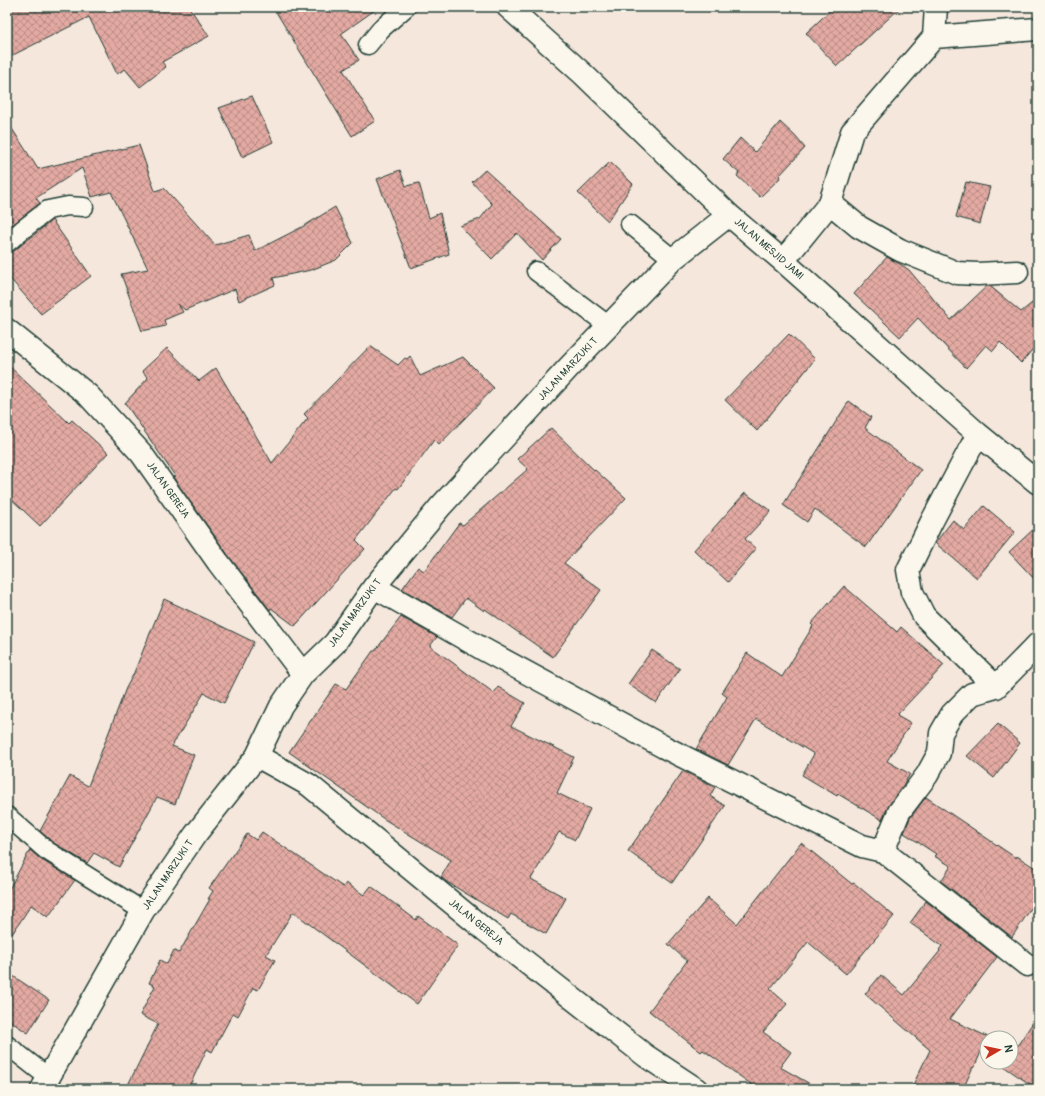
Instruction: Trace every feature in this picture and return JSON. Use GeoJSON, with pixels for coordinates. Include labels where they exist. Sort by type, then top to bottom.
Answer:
{"type":"FeatureCollection","features":[{"type":"Feature","properties":{"kind":"street","name":"JALAN MESJID JAMI"},"geometry":{"type":"LineString","coordinates":[[508,7],[583,74],[729,216],[783,261],[978,434],[1038,483]]}},
{"type":"Feature","properties":{"kind":"street"},"geometry":{"type":"LineString","coordinates":[[783,261],[830,203],[852,132],[934,37],[936,7]]}},
{"type":"Feature","properties":{"kind":"street"},"geometry":{"type":"LineString","coordinates":[[934,37],[1038,29]]}},
{"type":"Feature","properties":{"kind":"street"},"geometry":{"type":"LineString","coordinates":[[830,203],[859,227],[900,250],[957,273],[978,274],[1017,272]]}},
{"type":"Feature","properties":{"kind":"street","name":"JALAN MARZUKI T"},"geometry":{"type":"LineString","coordinates":[[45,1084],[143,911],[196,835],[258,756],[281,706],[303,674],[335,643],[374,587],[440,506],[564,372],[673,259],[729,216]]}},
{"type":"Feature","properties":{"kind":"street","name":"JALAN GEREJA"},"geometry":{"type":"LineString","coordinates":[[7,330],[88,395],[141,453],[218,562],[303,674]]}},
{"type":"Feature","properties":{"kind":"street"},"geometry":{"type":"LineString","coordinates":[[978,434],[908,570],[912,592],[924,616],[996,687]]}},
{"type":"Feature","properties":{"kind":"street"},"geometry":{"type":"LineString","coordinates":[[374,587],[482,648],[664,747],[862,846],[884,851],[1027,965]]}},
{"type":"Feature","properties":{"kind":"street"},"geometry":{"type":"LineString","coordinates":[[884,851],[899,812],[927,775],[939,752],[941,733],[952,714],[972,694],[996,687],[1038,644]]}},
{"type":"Feature","properties":{"kind":"street","name":"JALAN GEREJA"},"geometry":{"type":"LineString","coordinates":[[258,756],[309,785],[492,935],[646,1056],[696,1089]]}},
{"type":"Feature","properties":{"kind":"lane"},"geometry":{"type":"LineString","coordinates":[[368,44],[381,29],[406,7]]}},
{"type":"Feature","properties":{"kind":"lane"},"geometry":{"type":"LineString","coordinates":[[7,243],[48,210],[68,206],[84,207]]}},
{"type":"Feature","properties":{"kind":"lane"},"geometry":{"type":"LineString","coordinates":[[630,224],[673,259]]}},
{"type":"Feature","properties":{"kind":"lane"},"geometry":{"type":"LineString","coordinates":[[536,271],[609,326]]}},
{"type":"Feature","properties":{"kind":"lane"},"geometry":{"type":"LineString","coordinates":[[7,816],[46,850],[143,911]]}},
{"type":"Feature","properties":{"kind":"lane"},"geometry":{"type":"LineString","coordinates":[[7,1045],[45,1084]]}},
{"type":"Feature","properties":{"kind":"building"},"geometry":{"type":"Polygon","coordinates":[[[7,7],[189,7],[209,36],[162,62],[166,67],[140,87],[125,69],[117,74],[89,17],[7,58],[7,7]]]}},
{"type":"Feature","properties":{"kind":"building"},"geometry":{"type":"Polygon","coordinates":[[[273,7],[379,7],[341,34],[359,60],[343,70],[375,121],[352,136],[273,7]]]}},
{"type":"Feature","properties":{"kind":"building"},"geometry":{"type":"Polygon","coordinates":[[[834,7],[901,7],[837,66],[806,33],[834,7]]]}},
{"type":"Feature","properties":{"kind":"building"},"geometry":{"type":"Polygon","coordinates":[[[252,96],[273,142],[242,157],[219,108],[252,96]]]}},
{"type":"Feature","properties":{"kind":"building"},"geometry":{"type":"Polygon","coordinates":[[[7,121],[38,169],[139,145],[155,191],[164,188],[215,245],[249,235],[255,251],[304,226],[335,207],[353,243],[336,260],[311,270],[273,278],[275,285],[239,301],[235,289],[185,310],[178,304],[183,312],[164,320],[166,326],[142,331],[121,274],[148,269],[111,192],[92,197],[82,168],[36,198],[40,203],[7,229],[7,121]]]}},
{"type":"Feature","properties":{"kind":"building"},"geometry":{"type":"Polygon","coordinates":[[[780,122],[805,148],[779,176],[780,178],[760,197],[737,176],[739,173],[723,159],[740,138],[755,152],[780,122]]]}},
{"type":"Feature","properties":{"kind":"building"},"geometry":{"type":"Polygon","coordinates":[[[610,162],[633,184],[608,221],[578,193],[610,162]]]}},
{"type":"Feature","properties":{"kind":"building"},"geometry":{"type":"Polygon","coordinates":[[[400,170],[406,186],[419,183],[429,218],[440,213],[449,254],[411,268],[377,179],[400,170]]]}},
{"type":"Feature","properties":{"kind":"building"},"geometry":{"type":"Polygon","coordinates":[[[485,170],[561,239],[542,260],[517,233],[492,259],[460,226],[480,219],[492,204],[472,182],[485,170]]]}},
{"type":"Feature","properties":{"kind":"building"},"geometry":{"type":"Polygon","coordinates":[[[966,182],[990,187],[980,224],[956,217],[966,182]]]}},
{"type":"Feature","properties":{"kind":"building"},"geometry":{"type":"Polygon","coordinates":[[[52,220],[91,276],[41,314],[7,275],[7,253],[14,251],[52,220]]]}},
{"type":"Feature","properties":{"kind":"building"},"geometry":{"type":"Polygon","coordinates":[[[887,257],[909,270],[951,320],[987,286],[990,286],[1021,312],[1038,298],[1038,343],[1021,363],[1000,342],[993,351],[986,345],[966,368],[918,318],[900,337],[854,294],[887,257]]]}},
{"type":"Feature","properties":{"kind":"building"},"geometry":{"type":"Polygon","coordinates":[[[789,334],[815,359],[757,431],[725,400],[789,334]]]}},
{"type":"Feature","properties":{"kind":"building"},"geometry":{"type":"Polygon","coordinates":[[[370,346],[398,365],[405,358],[407,359],[410,356],[420,376],[463,357],[494,388],[439,445],[434,440],[398,489],[396,488],[356,540],[365,549],[295,626],[271,608],[270,610],[228,555],[173,477],[175,476],[125,403],[148,378],[142,371],[167,348],[199,381],[216,368],[272,463],[308,418],[304,414],[370,346]]]}},
{"type":"Feature","properties":{"kind":"building"},"geometry":{"type":"Polygon","coordinates":[[[7,364],[69,423],[72,420],[108,453],[40,526],[7,495],[7,364]]]}},
{"type":"Feature","properties":{"kind":"building"},"geometry":{"type":"Polygon","coordinates":[[[849,401],[871,417],[865,428],[921,470],[866,547],[815,509],[807,522],[783,505],[849,401]]]}},
{"type":"Feature","properties":{"kind":"building"},"geometry":{"type":"Polygon","coordinates":[[[551,428],[595,471],[626,498],[564,563],[601,590],[553,657],[485,609],[484,611],[466,598],[452,617],[402,589],[418,567],[424,571],[459,523],[463,525],[528,469],[517,459],[551,428]]]}},
{"type":"Feature","properties":{"kind":"building"},"geometry":{"type":"Polygon","coordinates":[[[745,493],[771,511],[745,539],[756,549],[728,582],[694,550],[745,493]]]}},
{"type":"Feature","properties":{"kind":"building"},"geometry":{"type":"Polygon","coordinates":[[[984,506],[1015,532],[977,578],[935,543],[953,520],[964,530],[984,506]]]}},
{"type":"Feature","properties":{"kind":"building"},"geometry":{"type":"Polygon","coordinates":[[[1038,525],[1038,583],[1009,552],[1038,525]]]}},
{"type":"Feature","properties":{"kind":"building"},"geometry":{"type":"Polygon","coordinates":[[[844,586],[897,632],[901,627],[944,665],[897,715],[911,723],[887,761],[910,774],[889,805],[882,820],[802,775],[814,754],[756,719],[728,765],[696,749],[727,697],[722,693],[747,653],[782,677],[813,626],[811,624],[844,586]]]}},
{"type":"Feature","properties":{"kind":"building"},"geometry":{"type":"Polygon","coordinates":[[[164,599],[254,642],[224,703],[204,693],[172,746],[194,755],[175,804],[157,797],[119,867],[94,853],[87,863],[52,842],[40,831],[70,776],[88,786],[126,688],[133,675],[164,599]]]}},
{"type":"Feature","properties":{"kind":"building"},"geometry":{"type":"Polygon","coordinates":[[[401,617],[437,637],[430,646],[494,693],[498,687],[525,703],[511,726],[574,757],[557,793],[590,809],[575,840],[559,832],[531,879],[566,898],[546,934],[511,914],[508,919],[447,882],[441,877],[451,860],[384,819],[289,752],[336,684],[346,689],[373,651],[375,651],[401,617]]]}},
{"type":"Feature","properties":{"kind":"building"},"geometry":{"type":"Polygon","coordinates":[[[652,650],[680,669],[656,703],[628,684],[652,650]]]}},
{"type":"Feature","properties":{"kind":"building"},"geometry":{"type":"Polygon","coordinates":[[[998,724],[1020,743],[994,778],[967,756],[998,724]]]}},
{"type":"Feature","properties":{"kind":"building"},"geometry":{"type":"Polygon","coordinates":[[[683,771],[715,787],[710,796],[725,806],[672,883],[628,851],[683,771]]]}},
{"type":"Feature","properties":{"kind":"building"},"geometry":{"type":"Polygon","coordinates":[[[926,797],[1016,858],[1017,856],[1038,870],[1038,898],[1012,937],[941,881],[951,866],[934,856],[936,854],[904,833],[910,818],[926,797]]]}},
{"type":"Feature","properties":{"kind":"building"},"geometry":{"type":"Polygon","coordinates":[[[262,832],[343,887],[346,883],[364,895],[371,886],[416,920],[418,916],[458,945],[417,1004],[293,912],[266,955],[275,960],[258,990],[253,988],[238,1016],[233,1013],[212,1052],[207,1049],[188,1089],[126,1089],[158,1024],[140,1015],[155,986],[149,983],[160,960],[167,964],[174,950],[179,953],[210,899],[208,899],[213,891],[209,888],[247,834],[256,840],[262,832]]]}},
{"type":"Feature","properties":{"kind":"building"},"geometry":{"type":"Polygon","coordinates":[[[801,843],[852,884],[854,883],[894,916],[846,974],[808,942],[770,989],[787,1004],[763,1032],[791,1052],[780,1067],[819,1089],[758,1089],[703,1050],[701,1052],[649,1011],[687,961],[668,944],[708,898],[737,924],[801,843]]]}},
{"type":"Feature","properties":{"kind":"building"},"geometry":{"type":"Polygon","coordinates":[[[30,850],[40,859],[75,880],[48,917],[31,905],[7,942],[7,893],[30,850]]]}},
{"type":"Feature","properties":{"kind":"building"},"geometry":{"type":"Polygon","coordinates":[[[926,901],[997,957],[950,1019],[979,1033],[979,1056],[963,1089],[911,1089],[930,1050],[865,994],[881,975],[904,995],[940,951],[939,950],[942,946],[910,923],[926,901]]]}},
{"type":"Feature","properties":{"kind":"building"},"geometry":{"type":"Polygon","coordinates":[[[7,972],[49,1000],[28,1033],[7,1019],[7,972]]]}},
{"type":"Feature","properties":{"kind":"building"},"geometry":{"type":"Polygon","coordinates":[[[1038,1015],[1038,1089],[1009,1070],[1019,1070],[1019,1043],[1038,1015]]]}}]}
